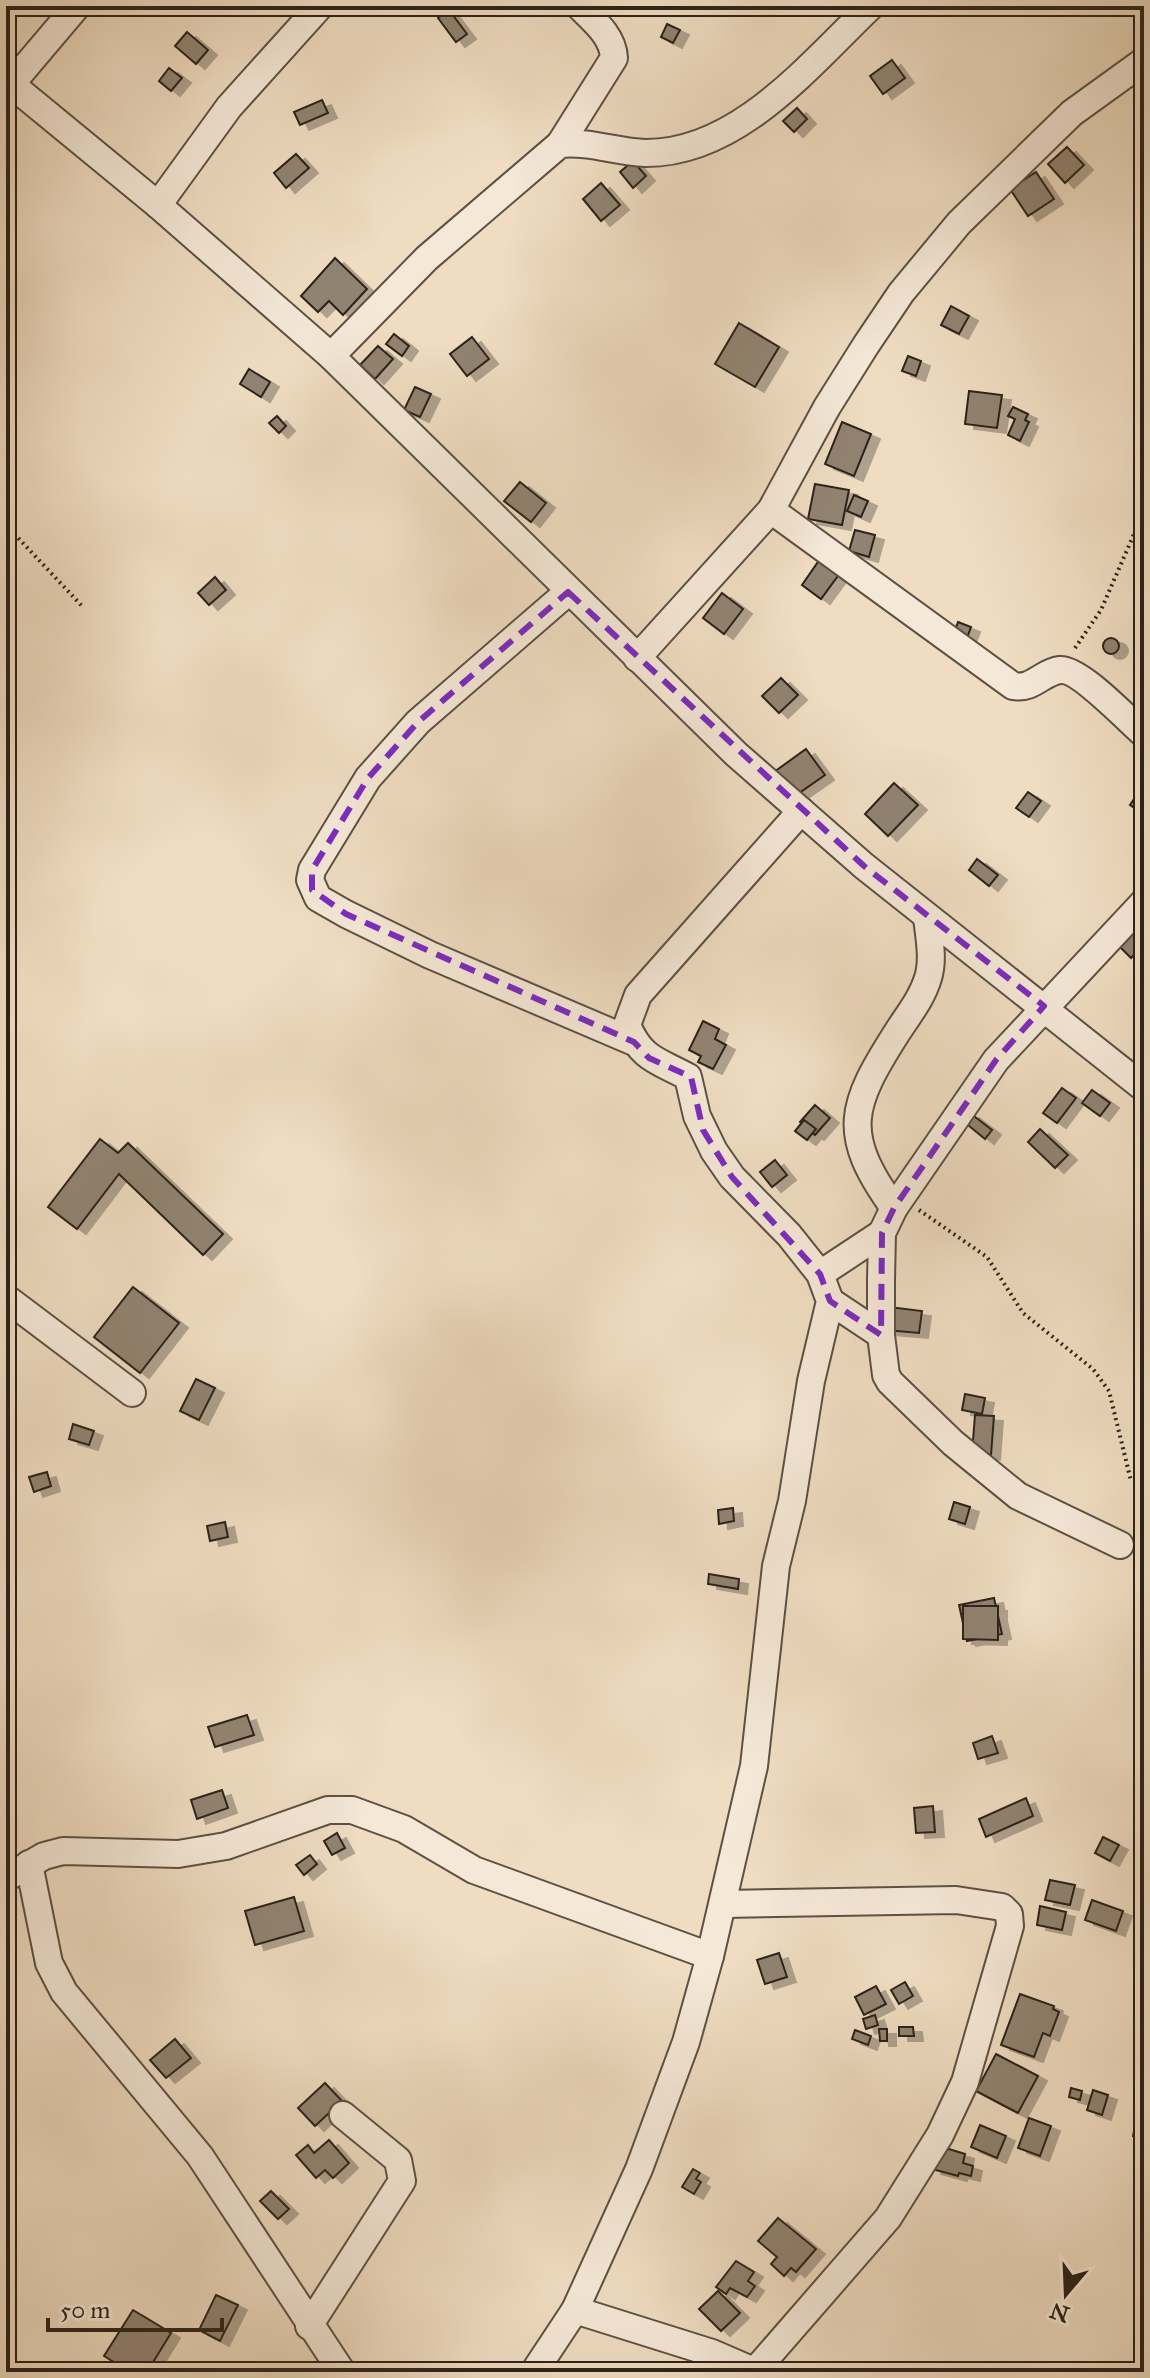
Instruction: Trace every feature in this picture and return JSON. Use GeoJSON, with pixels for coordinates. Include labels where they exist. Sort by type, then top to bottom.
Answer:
{"type":"FeatureCollection","features":[{"type":"Feature","properties":{"kind":"street"},"geometry":{"type":"LineString","coordinates":[[77,6],[8,82],[158,205],[331,356],[736,754],[927,917],[1044,1006],[1144,1088]]}},
{"type":"Feature","properties":{"kind":"street"},"geometry":{"type":"LineString","coordinates":[[158,205],[229,107],[320,6]]}},
{"type":"Feature","properties":{"kind":"street"},"geometry":{"type":"LineString","coordinates":[[331,356],[427,258],[560,144],[614,58],[614,47],[606,34],[579,6]]}},
{"type":"Feature","properties":{"kind":"street"},"geometry":{"type":"LineString","coordinates":[[560,144],[582,142],[646,153],[693,145],[729,130],[765,104],[871,6]]}},
{"type":"Feature","properties":{"kind":"street"},"geometry":{"type":"LineString","coordinates":[[637,658],[771,510],[827,407],[866,345],[901,293],[949,235],[1022,158],[1072,113],[1144,61]]}},
{"type":"Feature","properties":{"kind":"street"},"geometry":{"type":"LineString","coordinates":[[771,510],[1013,686],[1026,687],[1060,670],[1091,687],[1144,734]]}},
{"type":"Feature","properties":{"kind":"street"},"geometry":{"type":"LineString","coordinates":[[568,592],[418,722],[368,778],[312,870],[310,880],[318,898],[346,914],[456,967],[634,1042]]}},
{"type":"Feature","properties":{"kind":"street"},"geometry":{"type":"LineString","coordinates":[[534,2372],[575,2310],[665,2104],[710,1956],[754,1766],[776,1566],[792,1501],[811,1381],[830,1301],[820,1274],[789,1235],[732,1177],[714,1151],[697,1116],[688,1077],[649,1058],[634,1042],[627,1025],[638,995],[801,811]]}},
{"type":"Feature","properties":{"kind":"street"},"geometry":{"type":"LineString","coordinates":[[1120,1545],[1018,1496],[953,1443],[890,1382],[881,1335],[882,1233],[897,1203],[996,1060],[1044,1006],[1087,967],[1144,902]]}},
{"type":"Feature","properties":{"kind":"street"},"geometry":{"type":"LineString","coordinates":[[897,1203],[862,1160],[857,1136],[860,1100],[872,1072],[926,984],[930,956],[927,917]]}},
{"type":"Feature","properties":{"kind":"street"},"geometry":{"type":"LineString","coordinates":[[820,1274],[882,1233]]}},
{"type":"Feature","properties":{"kind":"street"},"geometry":{"type":"LineString","coordinates":[[6,1298],[132,1393]]}},
{"type":"Feature","properties":{"kind":"street"},"geometry":{"type":"LineString","coordinates":[[830,1301],[881,1335]]}},
{"type":"Feature","properties":{"kind":"street"},"geometry":{"type":"LineString","coordinates":[[6,1878],[29,1864],[63,1851],[178,1854],[226,1846],[328,1810],[352,1810],[404,1829],[474,1870],[710,1956]]}},
{"type":"Feature","properties":{"kind":"street"},"geometry":{"type":"LineString","coordinates":[[29,1864],[49,1963],[64,1992],[200,2156],[342,2372]]}},
{"type":"Feature","properties":{"kind":"street"},"geometry":{"type":"LineString","coordinates":[[575,2310],[699,2348],[756,2372],[888,2218],[940,2135],[965,2082],[1010,1926],[1009,1914],[1002,1907],[956,1900],[724,1904]]}},
{"type":"Feature","properties":{"kind":"street"},"geometry":{"type":"LineString","coordinates":[[309,2326],[402,2181],[398,2160],[343,2115]]}},
{"type":"Feature","properties":{"kind":"path"},"geometry":{"type":"LineString","coordinates":[[1060,670],[1101,610],[1144,511]]}},
{"type":"Feature","properties":{"kind":"path"},"geometry":{"type":"LineString","coordinates":[[6,525],[82,606]]}},
{"type":"Feature","properties":{"kind":"path"},"geometry":{"type":"LineString","coordinates":[[897,1203],[987,1257],[1023,1313],[1093,1369],[1109,1391],[1131,1481]]}},
{"type":"Feature","properties":{"kind":"highlighted area"},"geometry":{"type":"Polygon","coordinates":[[[568,592],[864,866],[1044,1006],[996,1060],[894,1208],[882,1233],[881,1335],[830,1301],[820,1274],[732,1177],[703,1130],[691,1077],[649,1058],[634,1042],[346,914],[312,890],[312,870],[368,778],[418,722],[568,592]]]}},
{"type":"Feature","properties":{"kind":"building"},"geometry":{"type":"Polygon","coordinates":[[[449,10],[467,34],[456,42],[438,18],[449,10]]]}},
{"type":"Feature","properties":{"kind":"building"},"geometry":{"type":"Polygon","coordinates":[[[667,24],[680,30],[673,43],[661,37],[667,24]]]}},
{"type":"Feature","properties":{"kind":"building"},"geometry":{"type":"Polygon","coordinates":[[[187,32],[208,50],[196,64],[175,46],[187,32]]]}},
{"type":"Feature","properties":{"kind":"building"},"geometry":{"type":"Polygon","coordinates":[[[892,60],[905,78],[883,94],[870,76],[892,60]]]}},
{"type":"Feature","properties":{"kind":"building"},"geometry":{"type":"Polygon","coordinates":[[[169,68],[182,78],[171,91],[159,81],[169,68]]]}},
{"type":"Feature","properties":{"kind":"building"},"geometry":{"type":"Polygon","coordinates":[[[322,100],[328,113],[300,125],[294,112],[322,100]]]}},
{"type":"Feature","properties":{"kind":"building"},"geometry":{"type":"Polygon","coordinates":[[[797,108],[807,119],[794,132],[783,121],[797,108]]]}},
{"type":"Feature","properties":{"kind":"building"},"geometry":{"type":"Polygon","coordinates":[[[1067,147],[1084,165],[1065,183],[1048,164],[1067,147]]]}},
{"type":"Feature","properties":{"kind":"building"},"geometry":{"type":"Polygon","coordinates":[[[296,154],[309,168],[286,188],[274,173],[296,154]]]}},
{"type":"Feature","properties":{"kind":"building"},"geometry":{"type":"Polygon","coordinates":[[[633,161],[646,176],[633,188],[620,172],[633,161]]]}},
{"type":"Feature","properties":{"kind":"building"},"geometry":{"type":"Polygon","coordinates":[[[1036,172],[1054,199],[1028,216],[1010,189],[1036,172]]]}},
{"type":"Feature","properties":{"kind":"building"},"geometry":{"type":"Polygon","coordinates":[[[601,183],[620,205],[601,221],[583,199],[601,183]]]}},
{"type":"Feature","properties":{"kind":"building"},"geometry":{"type":"Polygon","coordinates":[[[335,258],[367,289],[343,315],[329,301],[318,312],[301,296],[335,258]]]}},
{"type":"Feature","properties":{"kind":"building"},"geometry":{"type":"Polygon","coordinates":[[[951,306],[969,316],[959,334],[941,325],[951,306]]]}},
{"type":"Feature","properties":{"kind":"building"},"geometry":{"type":"Polygon","coordinates":[[[739,323],[779,347],[755,387],[715,364],[739,323]]]}},
{"type":"Feature","properties":{"kind":"building"},"geometry":{"type":"Polygon","coordinates":[[[394,334],[409,346],[402,356],[386,344],[394,334]]]}},
{"type":"Feature","properties":{"kind":"building"},"geometry":{"type":"Polygon","coordinates":[[[472,337],[489,359],[467,376],[450,354],[472,337]]]}},
{"type":"Feature","properties":{"kind":"building"},"geometry":{"type":"Polygon","coordinates":[[[378,346],[393,359],[375,379],[360,365],[378,346]]]}},
{"type":"Feature","properties":{"kind":"building"},"geometry":{"type":"Polygon","coordinates":[[[908,356],[921,361],[916,376],[902,371],[908,356]]]}},
{"type":"Feature","properties":{"kind":"building"},"geometry":{"type":"Polygon","coordinates":[[[249,369],[270,382],[261,397],[240,384],[249,369]]]}},
{"type":"Feature","properties":{"kind":"building"},"geometry":{"type":"Polygon","coordinates":[[[415,387],[431,394],[420,417],[404,410],[415,387]]]}},
{"type":"Feature","properties":{"kind":"building"},"geometry":{"type":"Polygon","coordinates":[[[969,391],[1002,395],[997,428],[965,424],[969,391]]]}},
{"type":"Feature","properties":{"kind":"building"},"geometry":{"type":"Polygon","coordinates":[[[1013,407],[1028,414],[1025,420],[1029,422],[1020,441],[1008,435],[1015,419],[1008,416],[1013,407]]]}},
{"type":"Feature","properties":{"kind":"building"},"geometry":{"type":"Polygon","coordinates":[[[277,416],[286,426],[279,433],[269,423],[277,416]]]}},
{"type":"Feature","properties":{"kind":"building"},"geometry":{"type":"Polygon","coordinates":[[[842,422],[871,434],[854,476],[825,464],[842,422]]]}},
{"type":"Feature","properties":{"kind":"building"},"geometry":{"type":"Polygon","coordinates":[[[520,482],[546,503],[531,522],[504,501],[520,482]]]}},
{"type":"Feature","properties":{"kind":"building"},"geometry":{"type":"Polygon","coordinates":[[[815,484],[849,490],[842,525],[808,519],[815,484]]]}},
{"type":"Feature","properties":{"kind":"building"},"geometry":{"type":"Polygon","coordinates":[[[854,495],[868,501],[861,517],[847,511],[854,495]]]}},
{"type":"Feature","properties":{"kind":"building"},"geometry":{"type":"Polygon","coordinates":[[[855,530],[875,535],[869,557],[849,551],[855,530]]]}},
{"type":"Feature","properties":{"kind":"building"},"geometry":{"type":"Polygon","coordinates":[[[820,559],[840,573],[821,599],[802,585],[820,559]]]}},
{"type":"Feature","properties":{"kind":"building"},"geometry":{"type":"Polygon","coordinates":[[[215,577],[226,590],[209,605],[198,593],[215,577]]]}},
{"type":"Feature","properties":{"kind":"building"},"geometry":{"type":"Polygon","coordinates":[[[722,593],[743,609],[724,634],[703,618],[722,593]]]}},
{"type":"Feature","properties":{"kind":"building"},"geometry":{"type":"Polygon","coordinates":[[[958,622],[971,627],[967,638],[954,633],[958,622]]]}},
{"type":"Feature","properties":{"kind":"building"},"geometry":{"type":"Polygon","coordinates":[[[1108,638],[1114,638],[1119,646],[1117,652],[1108,654],[1103,649],[1103,643],[1108,638]]]}},
{"type":"Feature","properties":{"kind":"building"},"geometry":{"type":"Polygon","coordinates":[[[781,678],[798,695],[779,713],[762,696],[781,678]]]}},
{"type":"Feature","properties":{"kind":"building"},"geometry":{"type":"Polygon","coordinates":[[[1141,696],[1144,697],[1144,724],[1132,719],[1141,696]]]}},
{"type":"Feature","properties":{"kind":"building"},"geometry":{"type":"Polygon","coordinates":[[[806,749],[825,775],[792,798],[774,772],[806,749]]]}},
{"type":"Feature","properties":{"kind":"building"},"geometry":{"type":"Polygon","coordinates":[[[894,783],[918,805],[888,836],[865,814],[894,783]]]}},
{"type":"Feature","properties":{"kind":"building"},"geometry":{"type":"Polygon","coordinates":[[[1144,784],[1144,810],[1142,813],[1130,805],[1144,784]]]}},
{"type":"Feature","properties":{"kind":"building"},"geometry":{"type":"Polygon","coordinates":[[[1028,792],[1041,801],[1029,817],[1016,808],[1028,792]]]}},
{"type":"Feature","properties":{"kind":"building"},"geometry":{"type":"Polygon","coordinates":[[[977,859],[998,875],[989,886],[969,870],[977,859]]]}},
{"type":"Feature","properties":{"kind":"building"},"geometry":{"type":"Polygon","coordinates":[[[1139,923],[1144,927],[1144,944],[1131,958],[1118,945],[1139,923]]]}},
{"type":"Feature","properties":{"kind":"building"},"geometry":{"type":"Polygon","coordinates":[[[703,1021],[719,1029],[715,1039],[726,1045],[713,1069],[698,1062],[701,1056],[689,1050],[703,1021]]]}},
{"type":"Feature","properties":{"kind":"building"},"geometry":{"type":"Polygon","coordinates":[[[1062,1088],[1076,1098],[1057,1123],[1043,1113],[1062,1088]]]}},
{"type":"Feature","properties":{"kind":"building"},"geometry":{"type":"Polygon","coordinates":[[[1092,1090],[1110,1103],[1100,1116],[1082,1103],[1092,1090]]]}},
{"type":"Feature","properties":{"kind":"building"},"geometry":{"type":"Polygon","coordinates":[[[815,1105],[830,1118],[815,1135],[800,1122],[815,1105]]]}},
{"type":"Feature","properties":{"kind":"building"},"geometry":{"type":"Polygon","coordinates":[[[970,1113],[992,1130],[985,1139],[963,1121],[970,1113]]]}},
{"type":"Feature","properties":{"kind":"building"},"geometry":{"type":"Polygon","coordinates":[[[804,1120],[816,1129],[807,1140],[795,1131],[804,1120]]]}},
{"type":"Feature","properties":{"kind":"building"},"geometry":{"type":"Polygon","coordinates":[[[1040,1129],[1068,1155],[1055,1168],[1028,1142],[1040,1129]]]}},
{"type":"Feature","properties":{"kind":"building"},"geometry":{"type":"Polygon","coordinates":[[[100,1139],[118,1153],[128,1143],[223,1234],[203,1255],[119,1174],[77,1229],[48,1207],[100,1139]]]}},
{"type":"Feature","properties":{"kind":"building"},"geometry":{"type":"Polygon","coordinates":[[[775,1160],[787,1175],[772,1187],[760,1172],[775,1160]]]}},
{"type":"Feature","properties":{"kind":"building"},"geometry":{"type":"Polygon","coordinates":[[[133,1287],[179,1323],[140,1373],[94,1337],[133,1287]]]}},
{"type":"Feature","properties":{"kind":"building"},"geometry":{"type":"Polygon","coordinates":[[[889,1307],[922,1311],[919,1333],[886,1330],[889,1307]]]}},
{"type":"Feature","properties":{"kind":"building"},"geometry":{"type":"Polygon","coordinates":[[[196,1379],[215,1388],[199,1420],[180,1411],[196,1379]]]}},
{"type":"Feature","properties":{"kind":"building"},"geometry":{"type":"Polygon","coordinates":[[[965,1394],[985,1398],[982,1414],[962,1410],[965,1394]]]}},
{"type":"Feature","properties":{"kind":"building"},"geometry":{"type":"Polygon","coordinates":[[[975,1415],[994,1416],[991,1455],[972,1453],[975,1415]]]}},
{"type":"Feature","properties":{"kind":"building"},"geometry":{"type":"Polygon","coordinates":[[[73,1424],[94,1431],[89,1445],[69,1439],[73,1424]]]}},
{"type":"Feature","properties":{"kind":"building"},"geometry":{"type":"Polygon","coordinates":[[[47,1472],[51,1486],[34,1492],[29,1477],[47,1472]]]}},
{"type":"Feature","properties":{"kind":"building"},"geometry":{"type":"Polygon","coordinates":[[[954,1502],[970,1507],[965,1524],[949,1519],[954,1502]]]}},
{"type":"Feature","properties":{"kind":"building"},"geometry":{"type":"Polygon","coordinates":[[[733,1508],[734,1521],[719,1524],[718,1510],[733,1508]]]}},
{"type":"Feature","properties":{"kind":"building"},"geometry":{"type":"Polygon","coordinates":[[[225,1522],[228,1537],[210,1541],[207,1526],[225,1522]]]}},
{"type":"Feature","properties":{"kind":"building"},"geometry":{"type":"Polygon","coordinates":[[[709,1574],[739,1579],[738,1589],[708,1584],[709,1574]]]}},
{"type":"Feature","properties":{"kind":"building"},"geometry":{"type":"Polygon","coordinates":[[[994,1598],[1002,1634],[967,1641],[959,1605],[994,1598]]]}},
{"type":"Feature","properties":{"kind":"building"},"geometry":{"type":"Polygon","coordinates":[[[963,1606],[998,1606],[998,1640],[963,1639],[963,1606]]]}},
{"type":"Feature","properties":{"kind":"building"},"geometry":{"type":"Polygon","coordinates":[[[247,1715],[254,1735],[215,1747],[208,1727],[247,1715]]]}},
{"type":"Feature","properties":{"kind":"building"},"geometry":{"type":"Polygon","coordinates":[[[992,1736],[998,1753],[978,1759],[973,1743],[992,1736]]]}},
{"type":"Feature","properties":{"kind":"building"},"geometry":{"type":"Polygon","coordinates":[[[222,1790],[228,1808],[197,1819],[191,1800],[222,1790]]]}},
{"type":"Feature","properties":{"kind":"building"},"geometry":{"type":"Polygon","coordinates":[[[1026,1798],[1033,1816],[986,1837],[979,1819],[1026,1798]]]}},
{"type":"Feature","properties":{"kind":"building"},"geometry":{"type":"Polygon","coordinates":[[[933,1806],[935,1832],[916,1833],[914,1808],[933,1806]]]}},
{"type":"Feature","properties":{"kind":"building"},"geometry":{"type":"Polygon","coordinates":[[[337,1833],[345,1848],[332,1855],[324,1841],[337,1833]]]}},
{"type":"Feature","properties":{"kind":"building"},"geometry":{"type":"Polygon","coordinates":[[[1103,1837],[1119,1845],[1110,1861],[1095,1853],[1103,1837]]]}},
{"type":"Feature","properties":{"kind":"building"},"geometry":{"type":"Polygon","coordinates":[[[310,1855],[317,1864],[304,1875],[296,1865],[310,1855]]]}},
{"type":"Feature","properties":{"kind":"building"},"geometry":{"type":"Polygon","coordinates":[[[1050,1880],[1075,1885],[1070,1905],[1045,1900],[1050,1880]]]}},
{"type":"Feature","properties":{"kind":"building"},"geometry":{"type":"Polygon","coordinates":[[[294,1897],[304,1931],[255,1945],[245,1911],[294,1897]]]}},
{"type":"Feature","properties":{"kind":"building"},"geometry":{"type":"Polygon","coordinates":[[[1092,1900],[1123,1911],[1116,1931],[1085,1920],[1092,1900]]]}},
{"type":"Feature","properties":{"kind":"building"},"geometry":{"type":"Polygon","coordinates":[[[1040,1906],[1066,1912],[1062,1930],[1037,1925],[1040,1906]]]}},
{"type":"Feature","properties":{"kind":"building"},"geometry":{"type":"Polygon","coordinates":[[[779,1953],[787,1977],[765,1984],[757,1960],[779,1953]]]}},
{"type":"Feature","properties":{"kind":"building"},"geometry":{"type":"Polygon","coordinates":[[[905,1982],[913,1996],[899,2004],[891,1990],[905,1982]]]}},
{"type":"Feature","properties":{"kind":"building"},"geometry":{"type":"Polygon","coordinates":[[[876,1986],[886,2004],[864,2015],[855,1997],[876,1986]]]}},
{"type":"Feature","properties":{"kind":"building"},"geometry":{"type":"Polygon","coordinates":[[[1020,1994],[1054,2006],[1053,2009],[1059,2012],[1050,2036],[1043,2033],[1034,2057],[1001,2045],[1020,1994]]]}},
{"type":"Feature","properties":{"kind":"building"},"geometry":{"type":"Polygon","coordinates":[[[875,2015],[878,2025],[866,2029],[863,2019],[875,2015]]]}},
{"type":"Feature","properties":{"kind":"building"},"geometry":{"type":"Polygon","coordinates":[[[899,2027],[913,2027],[914,2036],[899,2036],[899,2027]]]}},
{"type":"Feature","properties":{"kind":"building"},"geometry":{"type":"Polygon","coordinates":[[[879,2029],[887,2029],[887,2041],[880,2041],[879,2029]]]}},
{"type":"Feature","properties":{"kind":"building"},"geometry":{"type":"Polygon","coordinates":[[[855,2030],[871,2036],[868,2045],[852,2039],[855,2030]]]}},
{"type":"Feature","properties":{"kind":"building"},"geometry":{"type":"Polygon","coordinates":[[[175,2039],[191,2058],[166,2078],[150,2060],[175,2039]]]}},
{"type":"Feature","properties":{"kind":"building"},"geometry":{"type":"Polygon","coordinates":[[[996,2054],[1038,2076],[1018,2113],[976,2091],[996,2054]]]}},
{"type":"Feature","properties":{"kind":"building"},"geometry":{"type":"Polygon","coordinates":[[[325,2083],[342,2101],[315,2126],[298,2108],[325,2083]]]}},
{"type":"Feature","properties":{"kind":"building"},"geometry":{"type":"Polygon","coordinates":[[[1071,2088],[1082,2091],[1080,2100],[1069,2097],[1071,2088]]]}},
{"type":"Feature","properties":{"kind":"building"},"geometry":{"type":"Polygon","coordinates":[[[1093,2090],[1108,2095],[1102,2115],[1087,2110],[1093,2090]]]}},
{"type":"Feature","properties":{"kind":"building"},"geometry":{"type":"Polygon","coordinates":[[[1139,2107],[1144,2108],[1144,2138],[1133,2136],[1139,2107]]]}},
{"type":"Feature","properties":{"kind":"building"},"geometry":{"type":"Polygon","coordinates":[[[1029,2118],[1051,2126],[1040,2156],[1018,2148],[1029,2118]]]}},
{"type":"Feature","properties":{"kind":"building"},"geometry":{"type":"Polygon","coordinates":[[[980,2125],[1006,2136],[997,2158],[971,2147],[980,2125]]]}},
{"type":"Feature","properties":{"kind":"building"},"geometry":{"type":"Polygon","coordinates":[[[329,2140],[349,2163],[333,2178],[325,2170],[316,2178],[296,2155],[308,2145],[314,2153],[329,2140]]]}},
{"type":"Feature","properties":{"kind":"building"},"geometry":{"type":"Polygon","coordinates":[[[939,2146],[965,2154],[963,2163],[973,2166],[971,2176],[932,2169],[939,2146]]]}},
{"type":"Feature","properties":{"kind":"building"},"geometry":{"type":"Polygon","coordinates":[[[693,2169],[700,2173],[696,2179],[701,2182],[694,2194],[682,2187],[693,2169]]]}},
{"type":"Feature","properties":{"kind":"building"},"geometry":{"type":"Polygon","coordinates":[[[271,2191],[289,2209],[278,2219],[260,2201],[271,2191]]]}},
{"type":"Feature","properties":{"kind":"building"},"geometry":{"type":"Polygon","coordinates":[[[778,2218],[816,2249],[796,2272],[791,2268],[784,2276],[771,2264],[777,2257],[758,2241],[778,2218]]]}},
{"type":"Feature","properties":{"kind":"building"},"geometry":{"type":"Polygon","coordinates":[[[736,2261],[754,2272],[748,2281],[755,2286],[747,2297],[730,2288],[726,2294],[716,2287],[736,2261]]]}},
{"type":"Feature","properties":{"kind":"building"},"geometry":{"type":"Polygon","coordinates":[[[718,2291],[740,2313],[721,2331],[699,2309],[718,2291]]]}},
{"type":"Feature","properties":{"kind":"building"},"geometry":{"type":"Polygon","coordinates":[[[216,2295],[238,2305],[220,2341],[199,2330],[216,2295]]]}},
{"type":"Feature","properties":{"kind":"building"},"geometry":{"type":"Polygon","coordinates":[[[133,2310],[171,2333],[147,2372],[130,2372],[104,2356],[133,2310]]]}}]}
